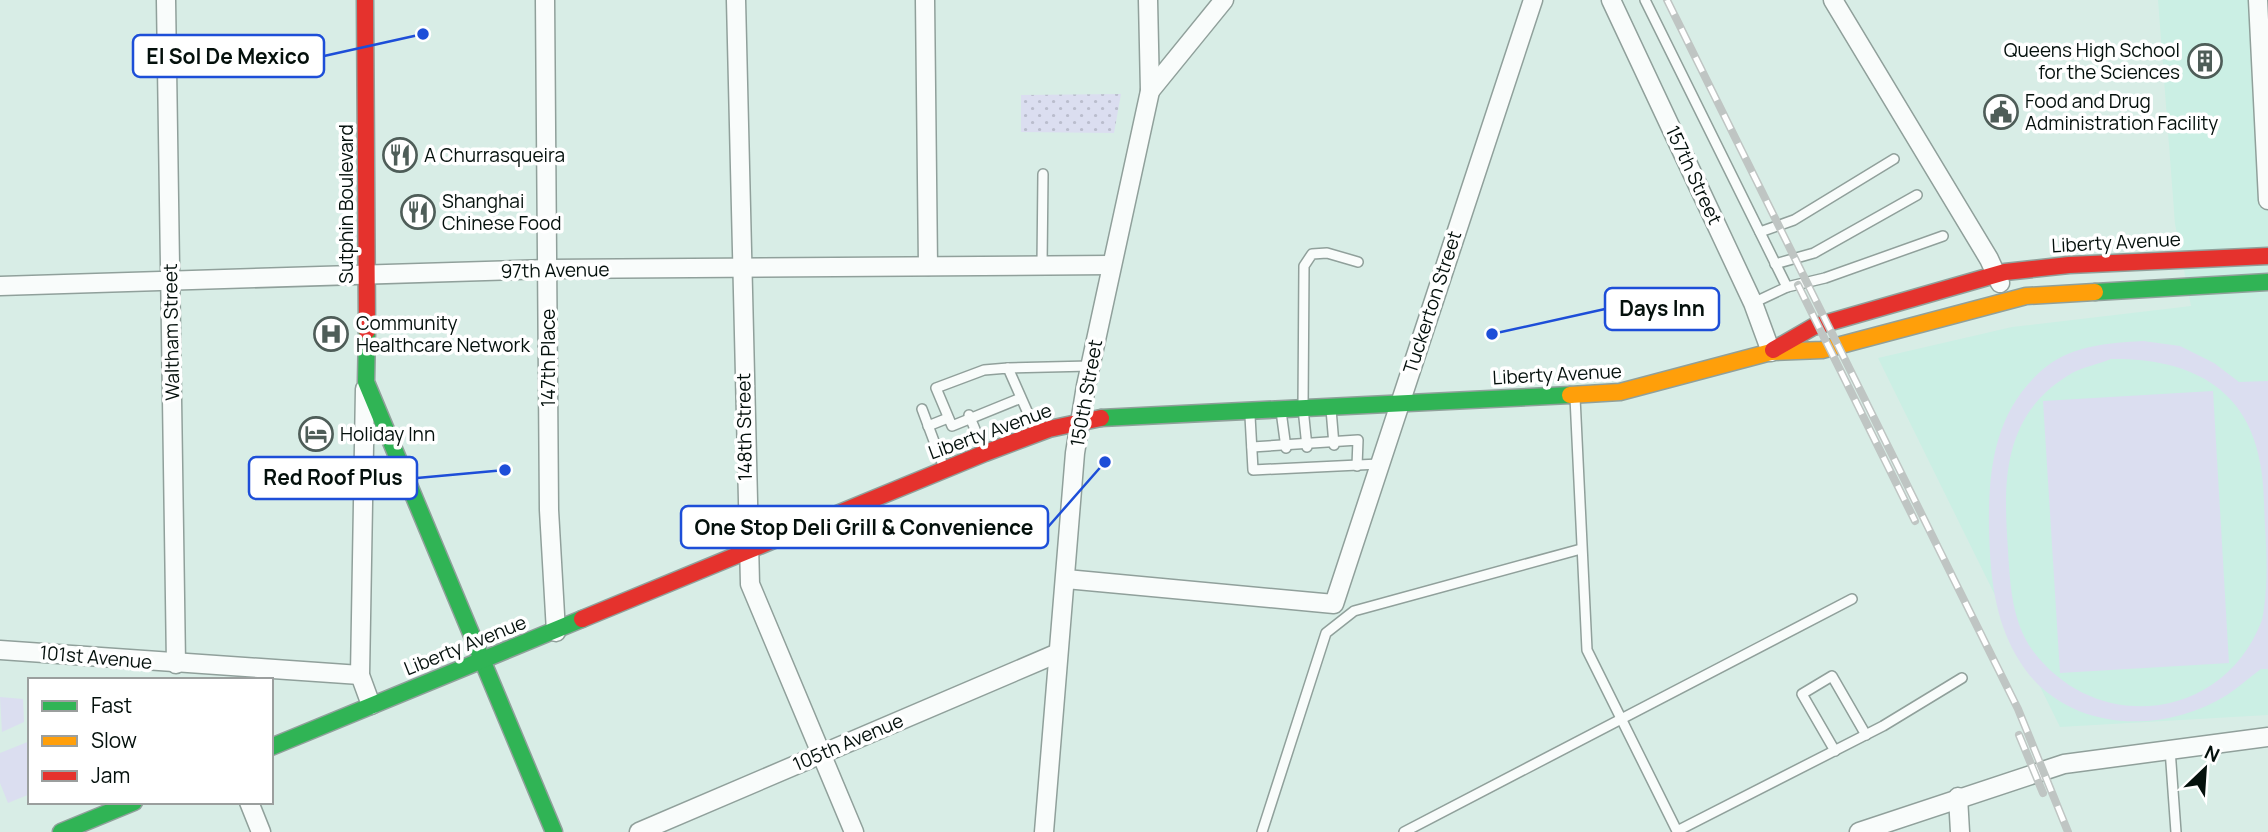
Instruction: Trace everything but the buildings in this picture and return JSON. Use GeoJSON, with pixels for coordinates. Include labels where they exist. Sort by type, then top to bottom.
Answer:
{"type":"FeatureCollection","features":[{"type":"Feature","properties":{"kind":"main road","name":"Sutphin Boulevard"},"geometry":{"type":"LineString","coordinates":[[365,0],[368,276],[366,382],[554,832]]}},
{"type":"Feature","properties":{"kind":"main road","name":"Liberty Avenue"},"geometry":{"type":"LineString","coordinates":[[1770,352],[1812,327],[1996,274],[2069,265],[2268,256]]}},
{"type":"Feature","properties":{"kind":"main road","name":"Liberty Avenue"},"geometry":{"type":"LineString","coordinates":[[273,746],[1037,433],[1102,418],[1633,391],[1770,352],[1822,350],[2004,300],[2060,293],[2268,282]]}},
{"type":"Feature","properties":{"kind":"main road"},"geometry":{"type":"LineString","coordinates":[[61,832],[129,804]]}},
{"type":"Feature","properties":{"kind":"street","name":"Waltham Street"},"geometry":{"type":"LineString","coordinates":[[166,0],[170,283],[187,669]]}},
{"type":"Feature","properties":{"kind":"street","name":"147th Place"},"geometry":{"type":"LineString","coordinates":[[545,0],[550,510],[555,632]]}},
{"type":"Feature","properties":{"kind":"street","name":"148th Street"},"geometry":{"type":"LineString","coordinates":[[736,0],[747,552],[750,584],[854,832]]}},
{"type":"Feature","properties":{"kind":"street"},"geometry":{"type":"LineString","coordinates":[[925,0],[928,266]]}},
{"type":"Feature","properties":{"kind":"street","name":"150th Street"},"geometry":{"type":"LineString","coordinates":[[1044,832],[1080,423],[1111,265],[1150,90],[1148,0]]}},
{"type":"Feature","properties":{"kind":"street"},"geometry":{"type":"LineString","coordinates":[[1150,90],[1224,0]]}},
{"type":"Feature","properties":{"kind":"street","name":"Tuckerton Street"},"geometry":{"type":"LineString","coordinates":[[1066,579],[1334,604],[1398,403],[1533,0]]}},
{"type":"Feature","properties":{"kind":"street","name":"157th Street"},"geometry":{"type":"LineString","coordinates":[[1611,0],[1753,303],[1770,352]]}},
{"type":"Feature","properties":{"kind":"street"},"geometry":{"type":"LineString","coordinates":[[1833,0],[1996,274],[2004,300]]}},
{"type":"Feature","properties":{"kind":"street"},"geometry":{"type":"LineString","coordinates":[[2258,0],[2268,200]]}},
{"type":"Feature","properties":{"kind":"street","name":"97th Avenue"},"geometry":{"type":"LineString","coordinates":[[0,286],[170,283],[548,269],[1111,265]]}},
{"type":"Feature","properties":{"kind":"street"},"geometry":{"type":"LineString","coordinates":[[366,382],[360,675],[371,705]]}},
{"type":"Feature","properties":{"kind":"street","name":"101st Avenue"},"geometry":{"type":"LineString","coordinates":[[0,650],[187,669],[360,675]]}},
{"type":"Feature","properties":{"kind":"street","name":"105th Avenue"},"geometry":{"type":"LineString","coordinates":[[639,832],[1058,653]]}},
{"type":"Feature","properties":{"kind":"street"},"geometry":{"type":"LineString","coordinates":[[1859,832],[2064,764],[2268,737]]}},
{"type":"Feature","properties":{"kind":"street"},"geometry":{"type":"LineString","coordinates":[[1958,797],[1961,832]]}},
{"type":"Feature","properties":{"kind":"street"},"geometry":{"type":"LineString","coordinates":[[250,804],[261,832]]}},
{"type":"Feature","properties":{"kind":"lane"},"geometry":{"type":"LineString","coordinates":[[1645,0],[1787,287]]}},
{"type":"Feature","properties":{"kind":"lane"},"geometry":{"type":"LineString","coordinates":[[1760,232],[1794,220],[1894,159]]}},
{"type":"Feature","properties":{"kind":"lane"},"geometry":{"type":"LineString","coordinates":[[1042,265],[1043,174]]}},
{"type":"Feature","properties":{"kind":"lane"},"geometry":{"type":"LineString","coordinates":[[1775,264],[1814,253],[1917,195]]}},
{"type":"Feature","properties":{"kind":"lane"},"geometry":{"type":"LineString","coordinates":[[1753,303],[1787,287],[1825,278],[1943,236]]}},
{"type":"Feature","properties":{"kind":"lane"},"geometry":{"type":"LineString","coordinates":[[1307,445],[1303,408],[1304,266],[1312,254],[1327,253],[1358,261]]}},
{"type":"Feature","properties":{"kind":"lane"},"geometry":{"type":"LineString","coordinates":[[956,419],[936,388],[982,370],[996,373],[1008,368],[1090,366]]}},
{"type":"Feature","properties":{"kind":"lane"},"geometry":{"type":"LineString","coordinates":[[1008,368],[1037,433]]}},
{"type":"Feature","properties":{"kind":"lane"},"geometry":{"type":"LineString","coordinates":[[982,370],[986,382]]}},
{"type":"Feature","properties":{"kind":"lane"},"geometry":{"type":"LineString","coordinates":[[945,384],[955,394],[955,380]]}},
{"type":"Feature","properties":{"kind":"lane"},"geometry":{"type":"LineString","coordinates":[[1575,395],[1587,650],[1677,831],[1866,736],[1962,678]]}},
{"type":"Feature","properties":{"kind":"lane"},"geometry":{"type":"LineString","coordinates":[[928,426],[969,416],[1007,400],[1021,398]]}},
{"type":"Feature","properties":{"kind":"lane"},"geometry":{"type":"LineString","coordinates":[[1331,407],[1334,443]]}},
{"type":"Feature","properties":{"kind":"lane"},"geometry":{"type":"LineString","coordinates":[[922,408],[945,469]]}},
{"type":"Feature","properties":{"kind":"lane"},"geometry":{"type":"LineString","coordinates":[[1281,409],[1285,446]]}},
{"type":"Feature","properties":{"kind":"lane"},"geometry":{"type":"LineString","coordinates":[[1250,410],[1253,470],[1288,465],[1379,464]]}},
{"type":"Feature","properties":{"kind":"lane"},"geometry":{"type":"LineString","coordinates":[[969,416],[985,453]]}},
{"type":"Feature","properties":{"kind":"lane"},"geometry":{"type":"LineString","coordinates":[[1252,447],[1358,440],[1357,466]]}},
{"type":"Feature","properties":{"kind":"lane"},"geometry":{"type":"LineString","coordinates":[[1262,832],[1326,633],[1354,611],[1581,549]]}},
{"type":"Feature","properties":{"kind":"lane"},"geometry":{"type":"LineString","coordinates":[[1404,832],[1852,600]]}},
{"type":"Feature","properties":{"kind":"lane"},"geometry":{"type":"LineString","coordinates":[[1835,751],[1802,694],[1832,676],[1866,736]]}},
{"type":"Feature","properties":{"kind":"lane"},"geometry":{"type":"LineString","coordinates":[[2170,749],[2176,832]]}},
{"type":"Feature","properties":{"kind":"shaded area"},"geometry":{"type":"Polygon","coordinates":[[[2158,0],[2268,0],[2268,715],[2060,727],[1878,358],[2012,327],[2191,306],[2175,224],[2158,0]]]}},
{"type":"Feature","properties":{"kind":"shaded area"},"geometry":{"type":"Polygon","coordinates":[[[1121,94],[1114,133],[1021,132],[1021,95],[1121,94]]]}},
{"type":"Feature","properties":{"kind":"shaded area"},"geometry":{"type":"Polygon","coordinates":[[[2143,341],[2180,346],[2214,363],[2239,382],[2268,381],[2268,669],[2261,669],[2227,695],[2201,709],[2142,721],[2113,720],[2085,713],[2059,700],[2036,682],[2009,642],[1998,611],[1992,579],[1990,483],[1998,440],[2006,420],[2016,400],[2047,366],[2081,349],[2143,341]],[[2111,359],[2076,371],[2049,390],[2032,408],[2012,451],[2008,474],[2006,524],[2013,603],[2026,640],[2033,651],[2060,678],[2090,696],[2124,705],[2157,705],[2190,697],[2219,679],[2244,654],[2262,620],[2266,573],[2264,497],[2254,439],[2243,416],[2228,397],[2210,382],[2188,371],[2138,360],[2111,359]]]}},
{"type":"Feature","properties":{"kind":"shaded area"},"geometry":{"type":"Polygon","coordinates":[[[2213,391],[2229,663],[2060,673],[2043,401],[2213,391]]]}},
{"type":"Feature","properties":{"kind":"shaded area"},"geometry":{"type":"Polygon","coordinates":[[[0,697],[23,699],[24,722],[2,732],[0,697]]]}},
{"type":"Feature","properties":{"kind":"shaded area"},"geometry":{"type":"Polygon","coordinates":[[[28,742],[28,795],[8,803],[0,783],[0,753],[28,742]]]}},
{"type":"Feature","properties":{"kind":"railway"},"geometry":{"type":"LineString","coordinates":[[1667,0],[2018,709],[2068,832]]}},
{"type":"Feature","properties":{"kind":"railway"},"geometry":{"type":"LineString","coordinates":[[1798,285],[1915,521]]}},
{"type":"Feature","properties":{"kind":"railway"},"geometry":{"type":"LineString","coordinates":[[2019,735],[2043,793]]}},
{"type":"Feature","properties":{"kind":"traffic: fast"},"geometry":{"type":"LineString","coordinates":[[2095,292],[2268,282]]}},
{"type":"Feature","properties":{"kind":"traffic: fast"},"geometry":{"type":"LineString","coordinates":[[367,331],[366,382],[554,832]]}},
{"type":"Feature","properties":{"kind":"traffic: fast"},"geometry":{"type":"LineString","coordinates":[[1101,418],[1570,395]]}},
{"type":"Feature","properties":{"kind":"traffic: fast"},"geometry":{"type":"LineString","coordinates":[[273,746],[582,619]]}},
{"type":"Feature","properties":{"kind":"traffic: fast"},"geometry":{"type":"LineString","coordinates":[[61,832],[129,804]]}},
{"type":"Feature","properties":{"kind":"traffic: slow"},"geometry":{"type":"LineString","coordinates":[[1570,395],[1620,392],[1771,352],[1822,350],[2026,296],[2095,292]]}},
{"type":"Feature","properties":{"kind":"traffic: jam"},"geometry":{"type":"LineString","coordinates":[[365,0],[367,331]]}},
{"type":"Feature","properties":{"kind":"traffic: jam"},"geometry":{"type":"LineString","coordinates":[[1773,350],[1813,327],[2005,272],[2069,265],[2268,256]]}},
{"type":"Feature","properties":{"kind":"traffic: jam"},"geometry":{"type":"LineString","coordinates":[[582,619],[985,453],[1049,429],[1101,418]]}},
{"type":"Feature","properties":{"kind":"place","name":"El Sol De Mexico"},"geometry":{"type":"Point","coordinates":[423,34]}},
{"type":"Feature","properties":{"kind":"place","name":"Queens High School for the Sciences"},"geometry":{"type":"Point","coordinates":[2205,61]}},
{"type":"Feature","properties":{"kind":"place","name":"Food and Drug Administration Facility"},"geometry":{"type":"Point","coordinates":[2001,112]}},
{"type":"Feature","properties":{"kind":"place","name":"A Churrasqueira"},"geometry":{"type":"Point","coordinates":[400,155]}},
{"type":"Feature","properties":{"kind":"place","name":"Shanghai Chinese Food"},"geometry":{"type":"Point","coordinates":[418,212]}},
{"type":"Feature","properties":{"kind":"place","name":"Community Healthcare Network"},"geometry":{"type":"Point","coordinates":[331,334]}},
{"type":"Feature","properties":{"kind":"place","name":"Days Inn"},"geometry":{"type":"Point","coordinates":[1492,334]}},
{"type":"Feature","properties":{"kind":"place","name":"Holiday Inn"},"geometry":{"type":"Point","coordinates":[316,434]}},
{"type":"Feature","properties":{"kind":"place","name":"One Stop Deli Grill & Convenience"},"geometry":{"type":"Point","coordinates":[1105,462]}},
{"type":"Feature","properties":{"kind":"place","name":"Red Roof Plus"},"geometry":{"type":"Point","coordinates":[505,470]}}]}
